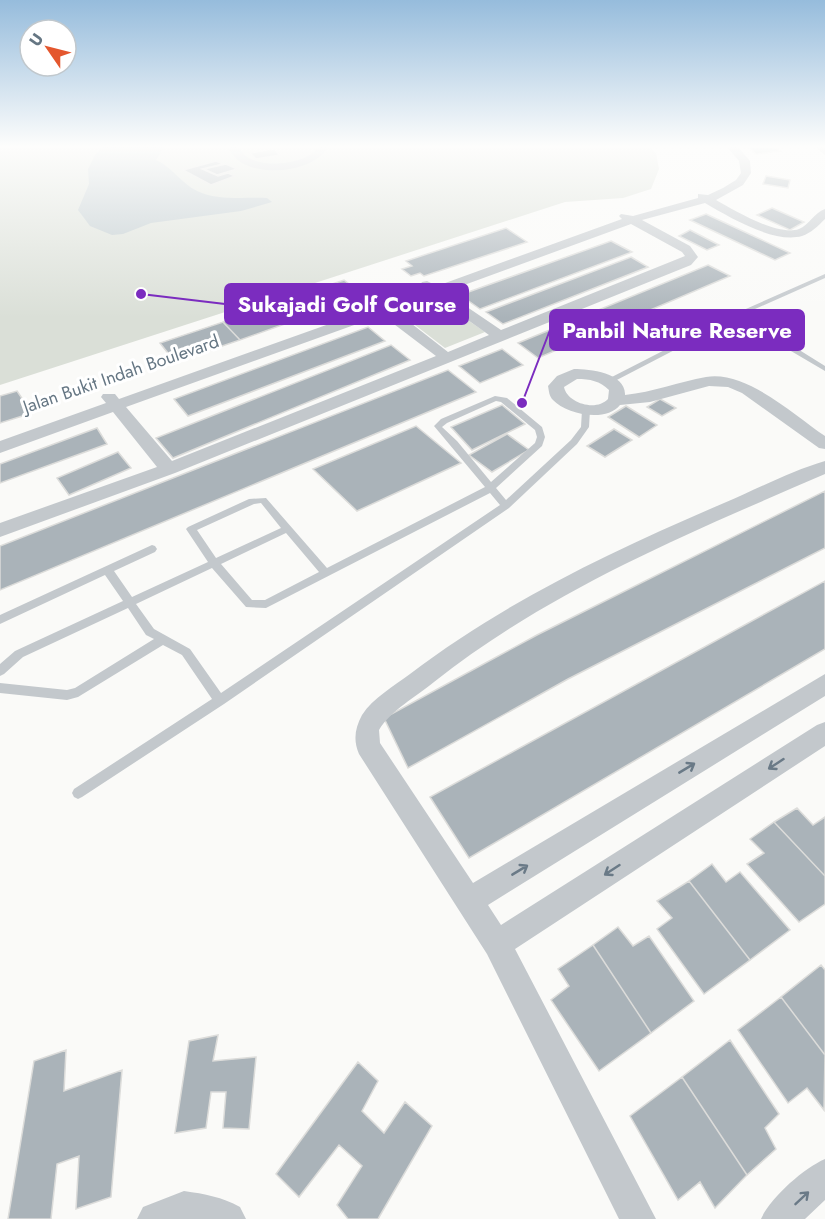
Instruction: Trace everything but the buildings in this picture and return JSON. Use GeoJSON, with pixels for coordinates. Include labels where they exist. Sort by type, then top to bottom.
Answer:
{"type":"FeatureCollection","features":[{"type":"Feature","properties":{"kind":"street"},"geometry":{"type":"LineString","coordinates":[[0,447],[112,401],[628,218],[678,204]]}},
{"type":"Feature","properties":{"kind":"street"},"geometry":{"type":"LineString","coordinates":[[717,204],[770,229],[790,234],[806,231],[825,213]]}},
{"type":"Feature","properties":{"kind":"street"},"geometry":{"type":"LineString","coordinates":[[0,530],[169,468],[692,258],[686,249],[628,218]]}},
{"type":"Feature","properties":{"kind":"street"},"geometry":{"type":"LineString","coordinates":[[431,288],[500,336]]}},
{"type":"Feature","properties":{"kind":"street"},"geometry":{"type":"LineString","coordinates":[[380,306],[447,358]]}},
{"type":"Feature","properties":{"kind":"street"},"geometry":{"type":"LineString","coordinates":[[616,401],[617,390],[608,381],[583,374],[568,376],[559,382],[556,391],[562,401],[586,410],[604,408],[616,401],[658,395],[709,381],[731,383],[748,390],[825,444]]}},
{"type":"Feature","properties":{"kind":"street"},"geometry":{"type":"LineString","coordinates":[[112,401],[169,468]]}},
{"type":"Feature","properties":{"kind":"street","name":"Jalan Bukit Indah Boulevard"},"geometry":{"type":"LineString","coordinates":[[0,435],[112,401]]}},
{"type":"Feature","properties":{"kind":"street"},"geometry":{"type":"LineString","coordinates":[[638,1219],[497,944],[368,746],[367,729],[376,716],[431,669],[510,616],[651,542],[825,467]]}},
{"type":"Feature","properties":{"kind":"street"},"geometry":{"type":"LineString","coordinates":[[470,900],[825,684]]}},
{"type":"Feature","properties":{"kind":"street"},"geometry":{"type":"LineString","coordinates":[[497,944],[825,733]]}},
{"type":"Feature","properties":{"kind":"street"},"geometry":{"type":"LineString","coordinates":[[779,1219],[825,1176]]}},
{"type":"Feature","properties":{"kind":"street"},"geometry":{"type":"LineString","coordinates":[[155,1219],[184,1209],[218,1214],[228,1219]]}},
{"type":"Feature","properties":{"kind":"lane"},"geometry":{"type":"LineString","coordinates":[[608,381],[741,313],[825,276]]}},
{"type":"Feature","properties":{"kind":"lane"},"geometry":{"type":"LineString","coordinates":[[741,313],[758,328],[825,369]]}},
{"type":"Feature","properties":{"kind":"lane"},"geometry":{"type":"LineString","coordinates":[[326,573],[263,500],[256,500],[191,529],[214,563],[245,600],[256,606],[266,604],[326,573],[490,488],[539,444],[541,437],[539,429],[504,400],[495,398],[444,421],[438,426],[490,488],[506,506]]}},
{"type":"Feature","properties":{"kind":"lane"},"geometry":{"type":"LineString","coordinates":[[78,792],[220,700],[506,506],[574,442],[585,427],[586,410]]}},
{"type":"Feature","properties":{"kind":"lane"},"geometry":{"type":"LineString","coordinates":[[0,671],[20,654],[287,529]]}},
{"type":"Feature","properties":{"kind":"lane"},"geometry":{"type":"LineString","coordinates":[[0,620],[152,549]]}},
{"type":"Feature","properties":{"kind":"lane"},"geometry":{"type":"LineString","coordinates":[[108,571],[150,632],[186,652],[220,700]]}},
{"type":"Feature","properties":{"kind":"lane"},"geometry":{"type":"LineString","coordinates":[[0,688],[67,695],[78,692],[163,639]]}},
{"type":"Feature","properties":{"kind":"shaded area"},"geometry":{"type":"Polygon","coordinates":[[[0,204],[559,204],[0,385],[0,204]]]}},
{"type":"Feature","properties":{"kind":"shaded area"},"geometry":{"type":"Polygon","coordinates":[[[81,204],[266,204],[241,211],[151,223],[123,234],[112,235],[90,226],[78,210],[81,204]]]}},
{"type":"Feature","properties":{"kind":"shaded area"},"geometry":{"type":"Polygon","coordinates":[[[436,298],[485,332],[445,348],[398,312],[436,298]]]}},
{"type":"Feature","properties":{"kind":"place","name":"Sukajadi Golf Course"},"geometry":{"type":"Point","coordinates":[141,294]}},
{"type":"Feature","properties":{"kind":"place","name":"Panbil Nature Reserve"},"geometry":{"type":"Point","coordinates":[522,403]}}]}
